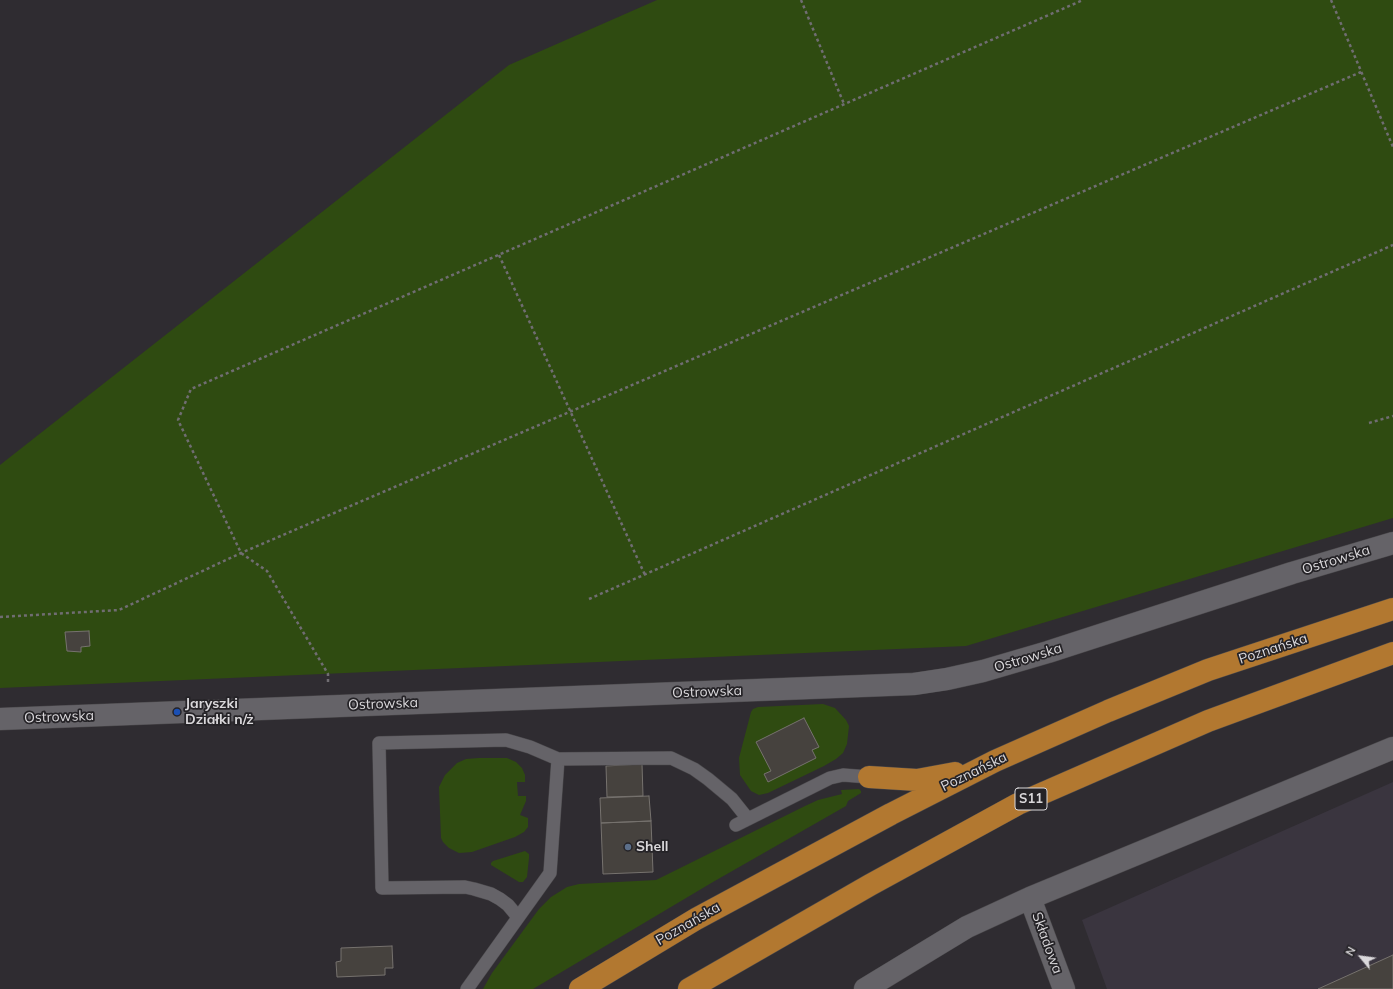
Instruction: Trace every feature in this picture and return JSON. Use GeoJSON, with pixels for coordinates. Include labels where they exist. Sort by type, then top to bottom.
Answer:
{"type":"FeatureCollection","features":[{"type":"Feature","properties":{"kind":"highway","name":"Poznańska"},"geometry":{"type":"LineString","coordinates":[[580,989],[703,915],[890,814],[995,761],[1108,711],[1208,670],[1393,609]]}},
{"type":"Feature","properties":{"kind":"highway","name":"S11"},"geometry":{"type":"LineString","coordinates":[[689,989],[870,885],[1018,804],[1208,720],[1393,653]]}},
{"type":"Feature","properties":{"kind":"highway"},"geometry":{"type":"LineString","coordinates":[[869,777],[893,779],[927,778],[962,772],[995,761]]}},
{"type":"Feature","properties":{"kind":"street","name":"Ostrowska"},"geometry":{"type":"LineString","coordinates":[[0,719],[914,684],[983,671],[1048,652],[1393,542]]}},
{"type":"Feature","properties":{"kind":"street"},"geometry":{"type":"LineString","coordinates":[[865,989],[967,927],[1030,898],[1393,748]]}},
{"type":"Feature","properties":{"kind":"street","name":"Składowa"},"geometry":{"type":"LineString","coordinates":[[1030,898],[1064,989]]}},
{"type":"Feature","properties":{"kind":"lane"},"geometry":{"type":"LineString","coordinates":[[518,917],[508,905],[500,899],[491,894],[465,887],[382,888],[379,743],[506,740],[524,745],[558,759],[671,758],[694,769],[722,790],[740,808],[742,822],[830,778],[843,775],[869,777]]}},
{"type":"Feature","properties":{"kind":"lane"},"geometry":{"type":"LineString","coordinates":[[467,989],[550,873],[558,759]]}},
{"type":"Feature","properties":{"kind":"path"},"geometry":{"type":"LineString","coordinates":[[801,0],[844,104]]}},
{"type":"Feature","properties":{"kind":"path"},"geometry":{"type":"LineString","coordinates":[[329,706],[328,674],[268,571],[241,553],[178,420],[191,389],[1083,0]]}},
{"type":"Feature","properties":{"kind":"path"},"geometry":{"type":"LineString","coordinates":[[1331,0],[1393,147]]}},
{"type":"Feature","properties":{"kind":"path"},"geometry":{"type":"LineString","coordinates":[[0,617],[119,610],[241,553],[1362,72]]}},
{"type":"Feature","properties":{"kind":"path"},"geometry":{"type":"LineString","coordinates":[[589,600],[1393,245]]}},
{"type":"Feature","properties":{"kind":"path"},"geometry":{"type":"LineString","coordinates":[[499,255],[645,575]]}},
{"type":"Feature","properties":{"kind":"path"},"geometry":{"type":"LineString","coordinates":[[1369,423],[1393,416]]}},
{"type":"Feature","properties":{"kind":"shaded area"},"geometry":{"type":"Polygon","coordinates":[[[1393,782],[1393,989],[1107,989],[1082,920],[1393,782]]]}},
{"type":"Feature","properties":{"kind":"green space"},"geometry":{"type":"Polygon","coordinates":[[[657,0],[1393,0],[1393,518],[966,646],[0,688],[0,465],[509,65],[657,0]]]}},
{"type":"Feature","properties":{"kind":"green space"},"geometry":{"type":"Polygon","coordinates":[[[823,704],[835,708],[846,720],[849,726],[847,744],[843,753],[824,766],[768,793],[759,795],[751,791],[740,775],[739,758],[753,709],[758,707],[823,704]]]}},
{"type":"Feature","properties":{"kind":"green space"},"geometry":{"type":"Polygon","coordinates":[[[507,758],[516,762],[522,768],[525,775],[525,782],[517,782],[518,796],[526,796],[526,801],[520,815],[528,818],[528,827],[524,832],[515,837],[472,852],[459,853],[449,848],[441,838],[439,787],[445,775],[457,763],[466,759],[507,758]]]}},
{"type":"Feature","properties":{"kind":"green space"},"geometry":{"type":"Polygon","coordinates":[[[859,789],[861,793],[848,801],[846,806],[713,882],[533,989],[483,989],[492,973],[539,909],[551,897],[567,887],[579,884],[656,880],[818,800],[842,794],[841,790],[859,789]]]}},
{"type":"Feature","properties":{"kind":"green space"},"geometry":{"type":"Polygon","coordinates":[[[525,851],[529,854],[529,858],[527,877],[523,882],[519,882],[491,865],[493,861],[525,851]]]}},
{"type":"Feature","properties":{"kind":"building"},"geometry":{"type":"Polygon","coordinates":[[[89,631],[90,646],[81,647],[81,652],[67,651],[65,632],[89,631]]]}},
{"type":"Feature","properties":{"kind":"building"},"geometry":{"type":"Polygon","coordinates":[[[804,718],[819,747],[812,750],[816,758],[768,782],[764,774],[771,771],[756,742],[804,718]]]}},
{"type":"Feature","properties":{"kind":"building"},"geometry":{"type":"Polygon","coordinates":[[[642,764],[643,796],[607,797],[606,766],[642,764]]]}},
{"type":"Feature","properties":{"kind":"building"},"geometry":{"type":"Polygon","coordinates":[[[649,796],[651,821],[601,823],[600,798],[649,796]]]}},
{"type":"Feature","properties":{"kind":"building"},"geometry":{"type":"Polygon","coordinates":[[[651,821],[653,872],[603,874],[601,823],[651,821]]]}},
{"type":"Feature","properties":{"kind":"building"},"geometry":{"type":"Polygon","coordinates":[[[392,946],[393,968],[385,968],[385,975],[337,977],[336,962],[341,961],[341,948],[392,946]]]}},
{"type":"Feature","properties":{"kind":"building"},"geometry":{"type":"Polygon","coordinates":[[[1393,955],[1393,989],[1318,989],[1393,955]]]}},
{"type":"Feature","properties":{"kind":"place","name":"Jaryszki Działki n/ż"},"geometry":{"type":"Point","coordinates":[177,712]}},
{"type":"Feature","properties":{"kind":"place","name":"Shell"},"geometry":{"type":"Point","coordinates":[628,847]}}]}
